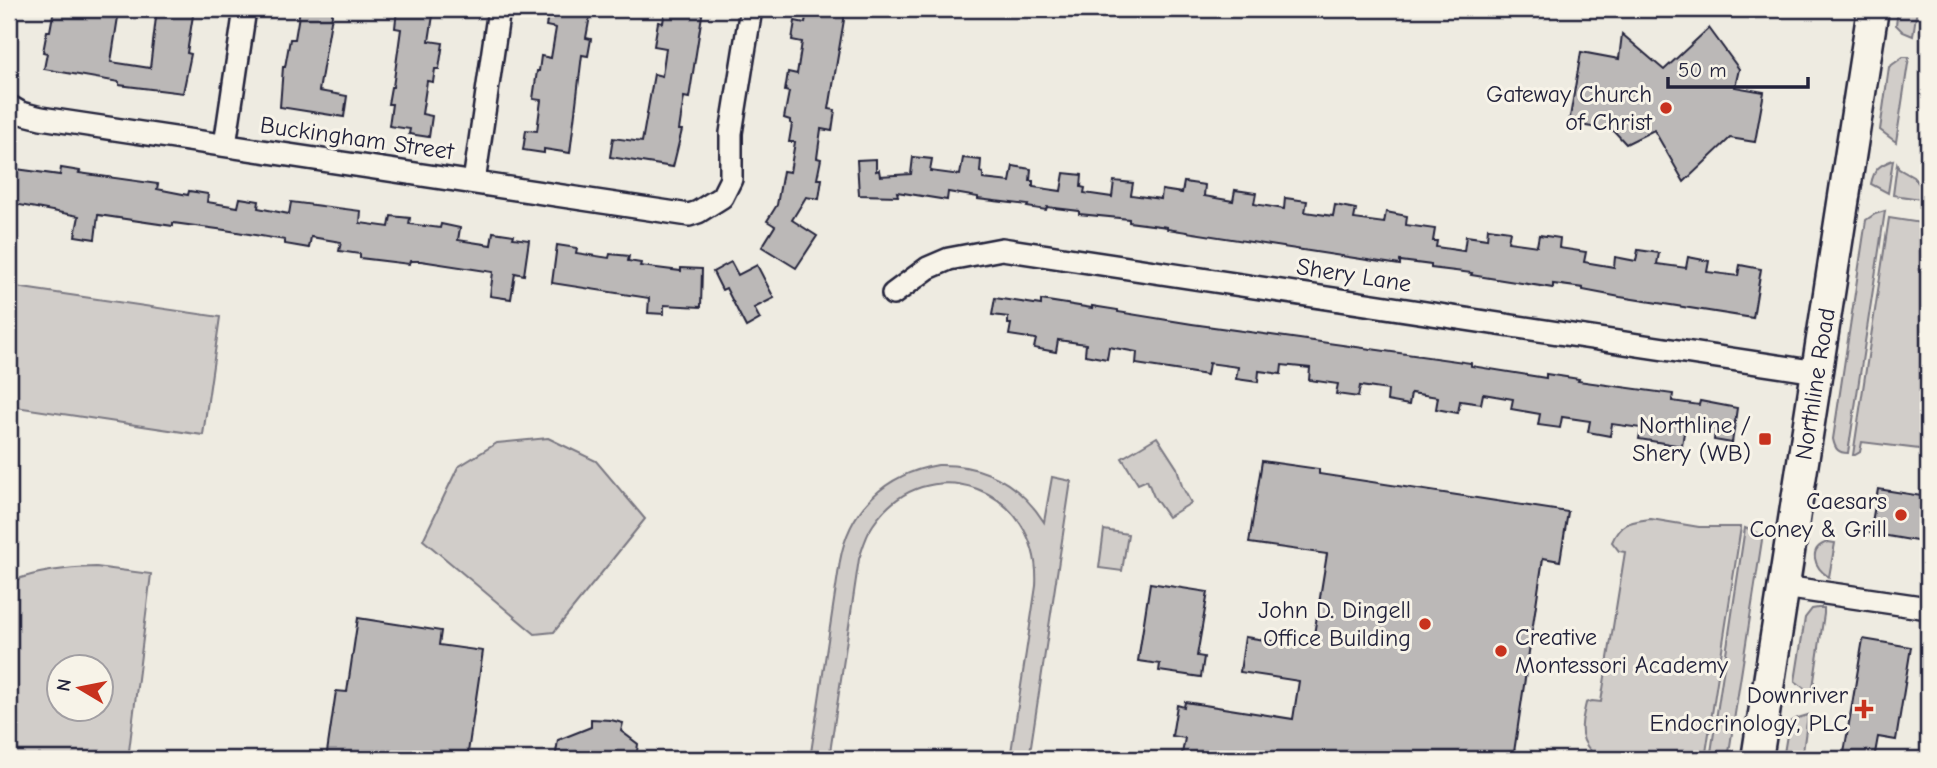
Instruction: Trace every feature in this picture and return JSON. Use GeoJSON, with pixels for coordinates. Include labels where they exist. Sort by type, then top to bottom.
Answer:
{"type":"FeatureCollection","features":[{"type":"Feature","properties":{"kind":"main road","name":"Northline Road"},"geometry":{"type":"LineString","coordinates":[[1757,759],[1873,9]]}},
{"type":"Feature","properties":{"kind":"street"},"geometry":{"type":"LineString","coordinates":[[225,145],[244,9]]}},
{"type":"Feature","properties":{"kind":"street"},"geometry":{"type":"LineString","coordinates":[[474,181],[499,9]]}},
{"type":"Feature","properties":{"kind":"street","name":"Buckingham Street"},"geometry":{"type":"LineString","coordinates":[[9,106],[21,113],[41,118],[474,181],[676,214],[698,212],[722,197],[731,178],[731,133],[751,9]]}},
{"type":"Feature","properties":{"kind":"street","name":"Shery Lane"},"geometry":{"type":"LineString","coordinates":[[893,294],[928,268],[948,259],[1002,249],[1818,372]]}},
{"type":"Feature","properties":{"kind":"street"},"geometry":{"type":"LineString","coordinates":[[1784,587],[1928,608]]}},
{"type":"Feature","properties":{"kind":"shaded area"},"geometry":{"type":"Polygon","coordinates":[[[1898,9],[1917,9],[1913,36],[1896,25],[1898,9]]]}},
{"type":"Feature","properties":{"kind":"shaded area"},"geometry":{"type":"Polygon","coordinates":[[[1903,57],[1909,57],[1896,142],[1880,130],[1889,67],[1903,57]]]}},
{"type":"Feature","properties":{"kind":"shaded area"},"geometry":{"type":"Polygon","coordinates":[[[1893,160],[1888,193],[1871,184],[1878,168],[1893,160]]]}},
{"type":"Feature","properties":{"kind":"shaded area"},"geometry":{"type":"Polygon","coordinates":[[[1897,164],[1899,169],[1928,190],[1928,200],[1893,195],[1897,164]]]}},
{"type":"Feature","properties":{"kind":"shaded area"},"geometry":{"type":"Polygon","coordinates":[[[1885,211],[1848,453],[1845,453],[1838,450],[1833,439],[1866,220],[1885,211]]]}},
{"type":"Feature","properties":{"kind":"shaded area"},"geometry":{"type":"Polygon","coordinates":[[[1889,218],[1928,224],[1928,450],[1862,442],[1860,452],[1853,455],[1889,218]]]}},
{"type":"Feature","properties":{"kind":"shaded area"},"geometry":{"type":"Polygon","coordinates":[[[9,286],[220,317],[203,435],[9,406],[9,286]]]}},
{"type":"Feature","properties":{"kind":"shaded area"},"geometry":{"type":"Polygon","coordinates":[[[1157,437],[1177,468],[1191,503],[1168,517],[1154,497],[1147,480],[1138,484],[1122,458],[1157,437]]]}},
{"type":"Feature","properties":{"kind":"shaded area"},"geometry":{"type":"Polygon","coordinates":[[[548,438],[596,461],[645,519],[554,632],[535,634],[423,540],[458,467],[497,443],[548,438]]]}},
{"type":"Feature","properties":{"kind":"shaded area"},"geometry":{"type":"Polygon","coordinates":[[[938,465],[970,468],[999,478],[1023,496],[1044,522],[1052,477],[1071,481],[1029,759],[1010,759],[1036,586],[1033,552],[1021,524],[1001,503],[977,489],[949,483],[922,487],[895,501],[868,533],[859,559],[829,759],[810,759],[840,561],[852,525],[872,497],[886,486],[902,476],[938,465]]]}},
{"type":"Feature","properties":{"kind":"shaded area"},"geometry":{"type":"Polygon","coordinates":[[[1651,519],[1699,527],[1741,527],[1705,759],[1599,759],[1587,746],[1582,734],[1586,703],[1601,702],[1625,552],[1619,551],[1612,542],[1623,526],[1651,519]]]}},
{"type":"Feature","properties":{"kind":"shaded area"},"geometry":{"type":"Polygon","coordinates":[[[1745,528],[1757,533],[1762,540],[1728,759],[1710,759],[1745,528]]]}},
{"type":"Feature","properties":{"kind":"shaded area"},"geometry":{"type":"Polygon","coordinates":[[[1104,530],[1128,534],[1122,571],[1099,568],[1104,530]]]}},
{"type":"Feature","properties":{"kind":"shaded area"},"geometry":{"type":"Polygon","coordinates":[[[1828,542],[1835,543],[1829,577],[1820,569],[1815,558],[1817,549],[1828,542]]]}},
{"type":"Feature","properties":{"kind":"shaded area"},"geometry":{"type":"Polygon","coordinates":[[[96,567],[151,574],[128,759],[9,759],[9,582],[62,569],[96,567]]]}},
{"type":"Feature","properties":{"kind":"shaded area"},"geometry":{"type":"Polygon","coordinates":[[[1824,608],[1812,694],[1795,681],[1805,618],[1812,609],[1824,608]]]}},
{"type":"Feature","properties":{"kind":"shaded area"},"geometry":{"type":"Polygon","coordinates":[[[1808,715],[1802,759],[1783,759],[1789,723],[1808,715]]]}},
{"type":"Feature","properties":{"kind":"building"},"geometry":{"type":"Polygon","coordinates":[[[54,9],[91,9],[90,13],[118,17],[111,62],[150,68],[157,9],[194,9],[187,53],[191,54],[183,93],[119,85],[119,82],[44,69],[47,53],[43,52],[54,9]]]}},
{"type":"Feature","properties":{"kind":"building"},"geometry":{"type":"Polygon","coordinates":[[[300,9],[333,9],[319,91],[347,96],[344,117],[280,107],[283,67],[290,39],[295,39],[300,9]]]}},
{"type":"Feature","properties":{"kind":"building"},"geometry":{"type":"Polygon","coordinates":[[[397,9],[434,9],[429,41],[443,43],[439,69],[435,69],[433,82],[427,81],[422,114],[432,116],[429,137],[409,134],[410,129],[389,126],[392,104],[388,104],[401,29],[395,28],[397,9]]]}},
{"type":"Feature","properties":{"kind":"building"},"geometry":{"type":"Polygon","coordinates":[[[549,9],[570,9],[569,13],[590,16],[586,38],[591,39],[588,56],[582,55],[570,153],[544,149],[544,153],[523,150],[526,130],[537,131],[541,100],[533,99],[541,56],[551,58],[556,28],[546,26],[549,9]]]}},
{"type":"Feature","properties":{"kind":"building"},"geometry":{"type":"Polygon","coordinates":[[[665,9],[703,9],[689,98],[684,97],[679,130],[682,130],[673,167],[610,157],[613,138],[642,142],[654,74],[662,76],[666,48],[654,46],[658,22],[663,23],[665,9]]]}},
{"type":"Feature","properties":{"kind":"building"},"geometry":{"type":"Polygon","coordinates":[[[807,9],[844,9],[844,20],[829,109],[835,110],[832,131],[821,129],[817,158],[821,159],[817,179],[822,179],[819,199],[806,197],[792,220],[817,236],[796,268],[762,247],[775,226],[767,221],[777,205],[783,171],[790,172],[795,142],[789,142],[792,124],[784,118],[789,92],[785,91],[788,72],[797,74],[802,42],[792,40],[795,21],[805,23],[807,9]]]}},
{"type":"Feature","properties":{"kind":"building","name":"Gateway Church of Christ"},"geometry":{"type":"Polygon","coordinates":[[[1709,28],[1739,69],[1735,87],[1764,92],[1755,142],[1730,138],[1684,182],[1654,130],[1626,144],[1614,131],[1569,123],[1581,52],[1619,59],[1622,34],[1664,70],[1709,28]]]}},
{"type":"Feature","properties":{"kind":"building"},"geometry":{"type":"Polygon","coordinates":[[[913,157],[932,159],[930,171],[960,175],[963,158],[981,160],[980,172],[983,173],[983,179],[1010,182],[1013,166],[1031,169],[1030,181],[1033,181],[1033,187],[1061,191],[1064,173],[1082,175],[1081,187],[1085,188],[1084,193],[1112,197],[1114,181],[1133,183],[1131,195],[1161,199],[1162,190],[1182,193],[1184,182],[1205,185],[1204,196],[1233,201],[1235,190],[1256,193],[1254,204],[1284,209],[1285,198],[1307,201],[1305,212],[1333,216],[1335,205],[1356,209],[1354,219],[1384,223],[1386,212],[1407,216],[1406,225],[1435,229],[1433,241],[1437,241],[1436,247],[1464,251],[1466,236],[1487,239],[1488,228],[1510,231],[1508,242],[1537,246],[1539,235],[1560,238],[1559,248],[1586,252],[1584,262],[1614,267],[1615,257],[1636,261],[1638,250],[1659,253],[1657,264],[1686,268],[1688,257],[1709,261],[1707,272],[1738,276],[1740,265],[1761,269],[1753,318],[1620,297],[1583,288],[1553,284],[1553,288],[1400,261],[1400,265],[1167,229],[1129,222],[1129,219],[1079,214],[1079,211],[1027,207],[1028,205],[948,192],[947,200],[897,192],[898,196],[859,195],[857,160],[876,159],[876,171],[879,170],[880,176],[911,174],[913,157]]]}},
{"type":"Feature","properties":{"kind":"building"},"geometry":{"type":"Polygon","coordinates":[[[9,168],[60,175],[61,168],[80,171],[79,173],[158,184],[157,189],[188,195],[189,191],[208,194],[207,202],[238,207],[240,198],[259,201],[258,208],[289,214],[291,202],[361,211],[360,223],[389,227],[391,216],[410,218],[409,224],[440,228],[441,224],[460,228],[458,240],[491,245],[493,232],[514,235],[513,238],[529,240],[524,275],[515,273],[511,299],[490,296],[493,272],[421,261],[410,261],[409,264],[360,258],[360,254],[339,251],[341,242],[311,237],[309,248],[285,244],[285,240],[225,230],[173,223],[173,226],[98,215],[95,239],[75,236],[79,216],[9,203],[9,168]]]}},
{"type":"Feature","properties":{"kind":"building"},"geometry":{"type":"Polygon","coordinates":[[[557,245],[577,248],[576,253],[609,258],[610,254],[629,256],[628,261],[641,263],[640,266],[681,271],[681,268],[702,269],[701,307],[664,305],[664,314],[648,313],[649,298],[552,283],[557,245]]]}},
{"type":"Feature","properties":{"kind":"building"},"geometry":{"type":"Polygon","coordinates":[[[731,262],[738,275],[757,265],[774,298],[754,308],[760,319],[746,327],[726,288],[722,290],[713,272],[731,262]]]}},
{"type":"Feature","properties":{"kind":"building"},"geometry":{"type":"Polygon","coordinates":[[[995,298],[1041,305],[1041,300],[1092,306],[1192,324],[1471,363],[1471,366],[1546,378],[1546,374],[1673,394],[1672,401],[1699,405],[1700,401],[1737,408],[1732,443],[1714,440],[1713,423],[1686,419],[1682,446],[1639,439],[1641,428],[1612,424],[1610,436],[1588,432],[1590,421],[1562,417],[1560,428],[1538,425],[1540,414],[1511,409],[1513,399],[1483,394],[1481,404],[1460,401],[1458,413],[1436,409],[1438,397],[1411,393],[1409,405],[1387,401],[1388,390],[1360,386],[1358,397],[1336,394],[1338,384],[1309,380],[1310,368],[1282,365],[1281,374],[1259,371],[1258,382],[1236,379],[1238,367],[1209,363],[1207,375],[1136,364],[1137,352],[1109,347],[1107,359],[1085,355],[1086,344],[1058,340],[1056,352],[1034,348],[1036,339],[1009,335],[1011,324],[1008,324],[1008,317],[992,315],[995,298]]]}},
{"type":"Feature","properties":{"kind":"building","name":"John D. Dingell Office Building"},"geometry":{"type":"Polygon","coordinates":[[[1262,461],[1319,469],[1319,474],[1568,512],[1560,561],[1543,558],[1513,759],[1181,759],[1185,738],[1172,736],[1177,705],[1184,707],[1185,702],[1293,719],[1299,681],[1240,672],[1245,637],[1312,647],[1327,554],[1249,543],[1262,461]]]}},
{"type":"Feature","properties":{"kind":"building","name":"Caesars Coney & Grill"},"geometry":{"type":"Polygon","coordinates":[[[1878,489],[1928,497],[1928,543],[1870,533],[1878,489]]]}},
{"type":"Feature","properties":{"kind":"building"},"geometry":{"type":"Polygon","coordinates":[[[1150,583],[1208,592],[1197,656],[1204,657],[1201,677],[1159,671],[1160,664],[1138,661],[1150,583]]]}},
{"type":"Feature","properties":{"kind":"building"},"geometry":{"type":"Polygon","coordinates":[[[358,618],[441,631],[439,645],[483,651],[467,759],[326,759],[336,691],[347,692],[358,618]]]}},
{"type":"Feature","properties":{"kind":"building"},"geometry":{"type":"Polygon","coordinates":[[[1863,639],[1911,647],[1896,740],[1878,737],[1874,759],[1843,759],[1863,639]]]}},
{"type":"Feature","properties":{"kind":"building"},"geometry":{"type":"Polygon","coordinates":[[[591,719],[623,723],[621,731],[638,744],[636,759],[555,759],[558,740],[591,727],[591,719]]]}},
{"type":"Feature","properties":{"kind":"place","name":"Gateway Church of Christ"},"geometry":{"type":"Point","coordinates":[1666,108]}},
{"type":"Feature","properties":{"kind":"place","name":"Northline / Shery (WB)"},"geometry":{"type":"Point","coordinates":[1765,439]}},
{"type":"Feature","properties":{"kind":"place","name":"Caesars Coney & Grill"},"geometry":{"type":"Point","coordinates":[1901,515]}},
{"type":"Feature","properties":{"kind":"place","name":"John D. Dingell Office Building"},"geometry":{"type":"Point","coordinates":[1425,624]}},
{"type":"Feature","properties":{"kind":"place","name":"Creative Montessori Academy"},"geometry":{"type":"Point","coordinates":[1501,651]}},
{"type":"Feature","properties":{"kind":"place","name":"Downriver Endocrinology, PLC"},"geometry":{"type":"Point","coordinates":[1864,709]}}]}
